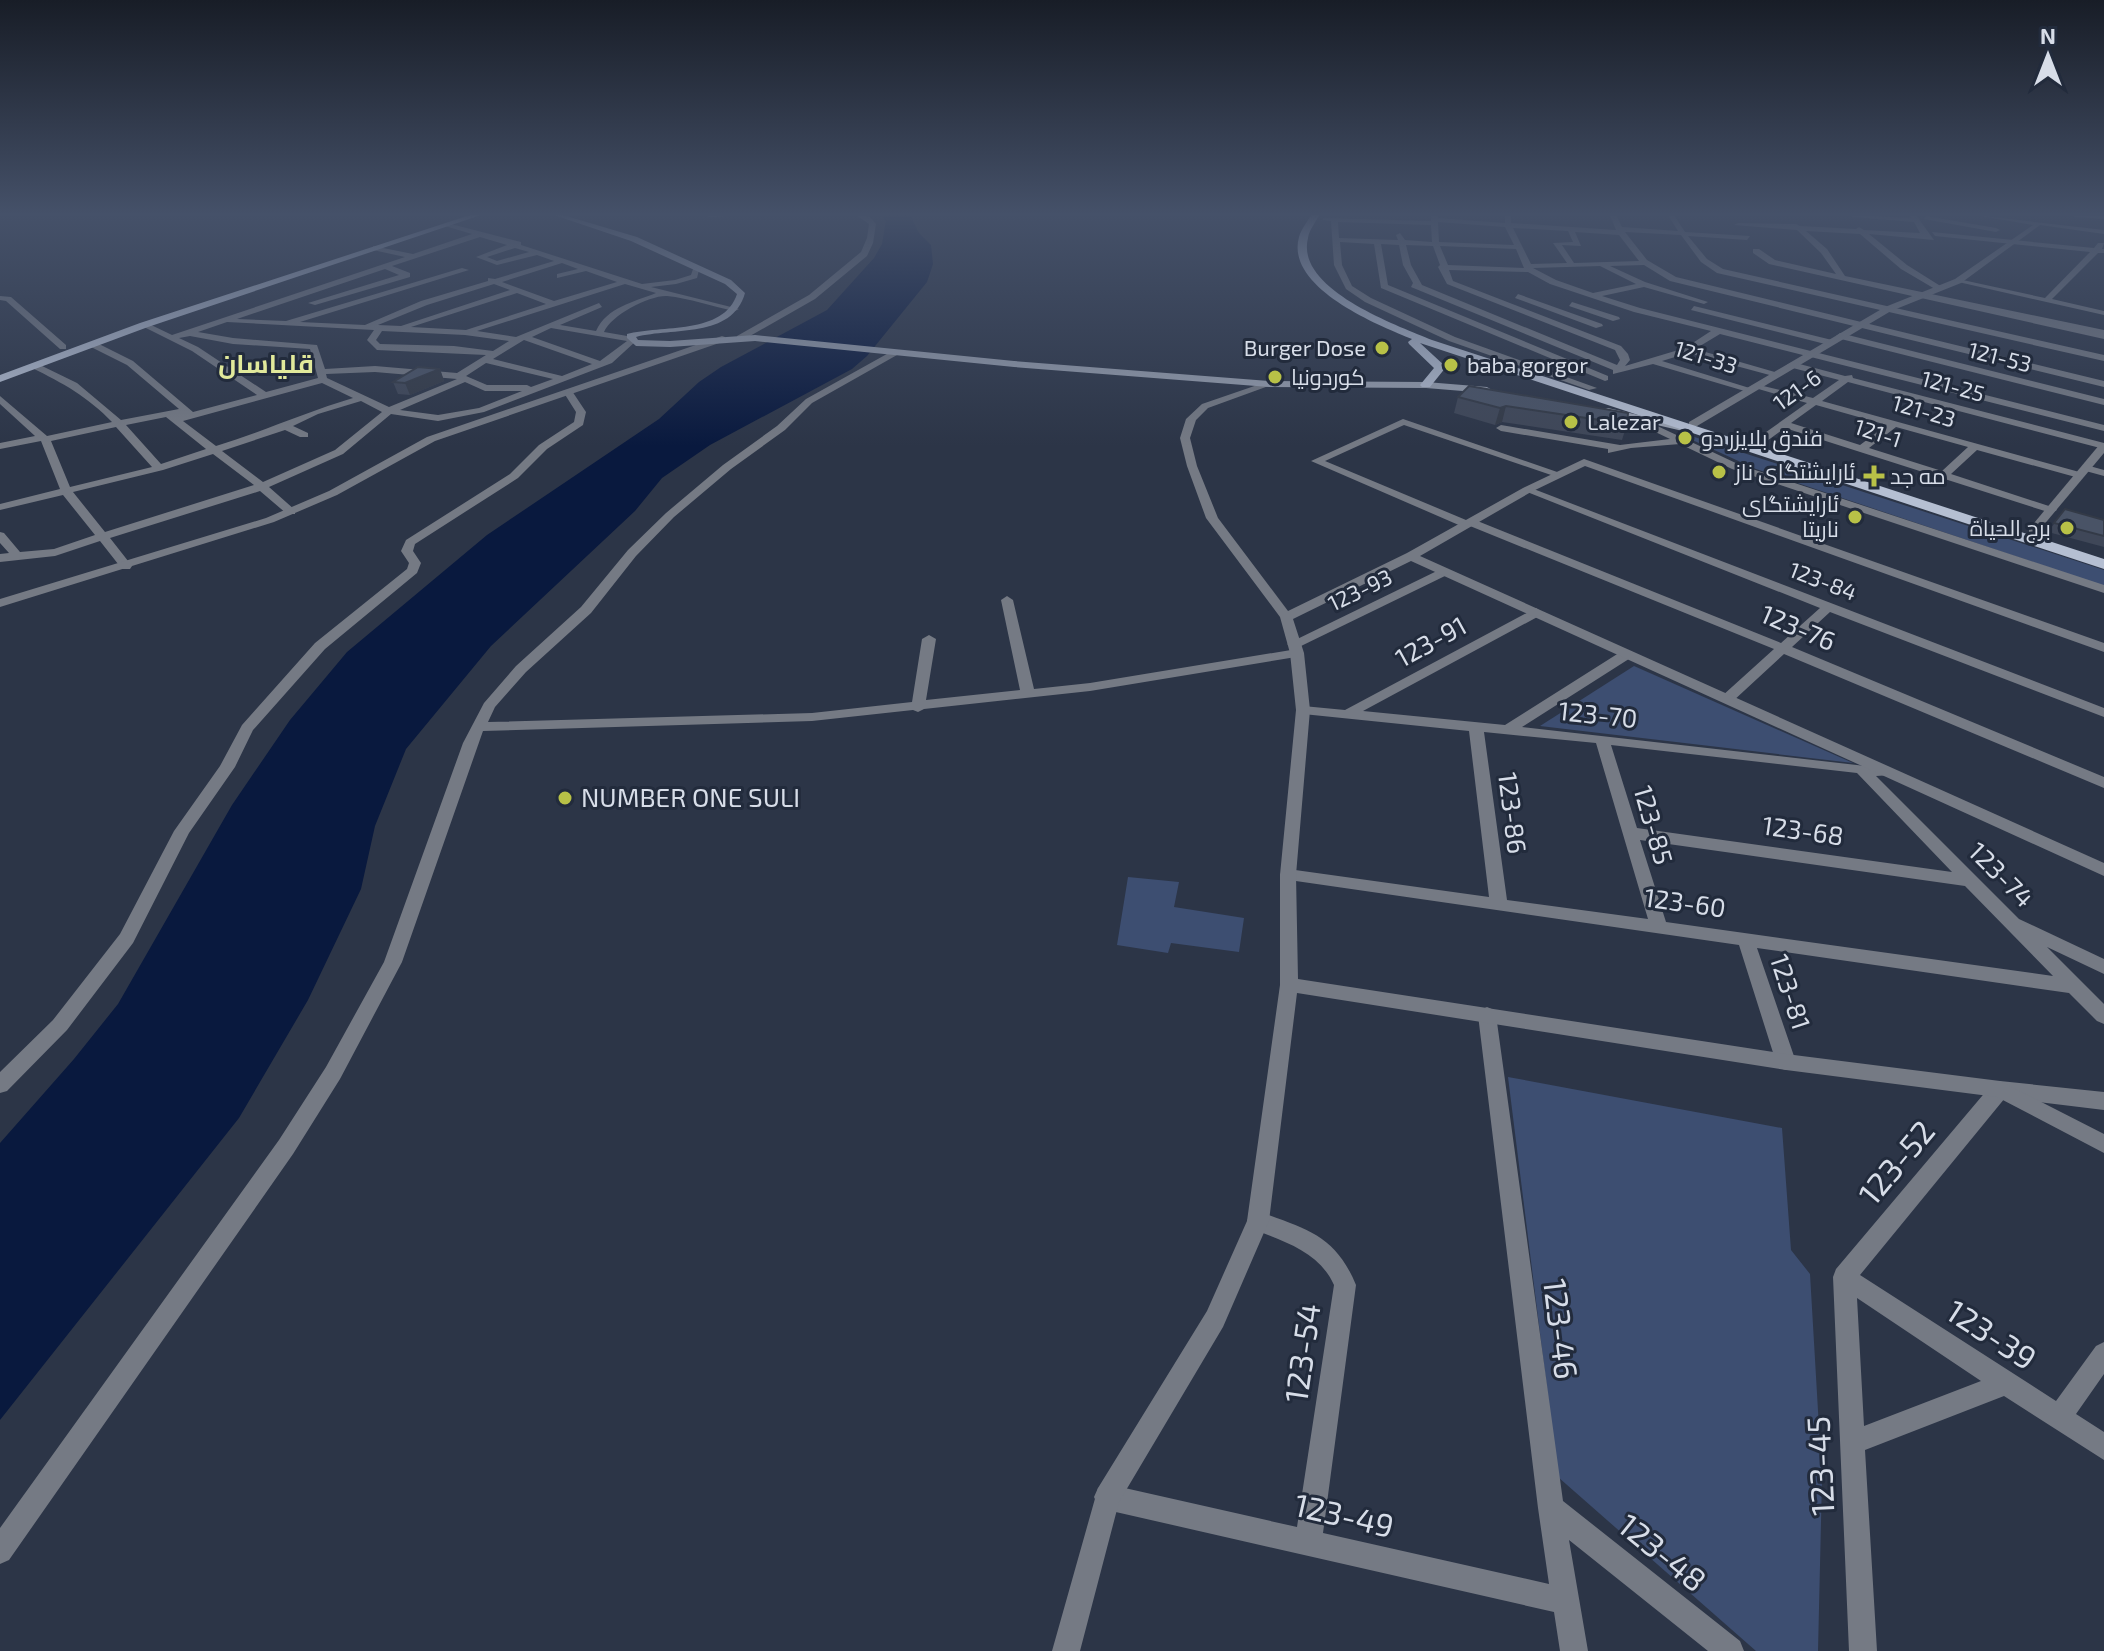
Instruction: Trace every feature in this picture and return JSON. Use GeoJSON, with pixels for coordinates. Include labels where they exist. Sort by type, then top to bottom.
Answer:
{"type":"FeatureCollection","features":[{"type":"Feature","properties":{"kind":"main road"},"geometry":{"type":"LineString","coordinates":[[0,371],[230,292]]}},
{"type":"Feature","properties":{"kind":"main road"},"geometry":{"type":"LineString","coordinates":[[0,379],[243,292]]}},
{"type":"Feature","properties":{"kind":"main road"},"geometry":{"type":"LineString","coordinates":[[740,292],[742,298],[735,309],[702,325],[633,334],[631,340],[653,344],[759,338],[1269,384],[1426,385],[1494,391]]}},
{"type":"Feature","properties":{"kind":"main road"},"geometry":{"type":"LineString","coordinates":[[1331,292],[1340,300],[1394,328],[1428,342],[1639,413],[1756,444],[2104,552]]}},
{"type":"Feature","properties":{"kind":"main road"},"geometry":{"type":"LineString","coordinates":[[1350,292],[1373,310],[1407,327],[1466,351],[1590,390],[1639,413]]}},
{"type":"Feature","properties":{"kind":"main road"},"geometry":{"type":"LineString","coordinates":[[1394,328],[1431,355],[1440,367],[1426,385]]}},
{"type":"Feature","properties":{"kind":"main road"},"geometry":{"type":"LineString","coordinates":[[1580,405],[1639,413]]}},
{"type":"Feature","properties":{"kind":"main road"},"geometry":{"type":"LineString","coordinates":[[1697,428],[2104,564]]}},
{"type":"Feature","properties":{"kind":"street"},"geometry":{"type":"LineString","coordinates":[[174,337],[307,292]]}},
{"type":"Feature","properties":{"kind":"street"},"geometry":{"type":"LineString","coordinates":[[312,303],[349,292]]}},
{"type":"Feature","properties":{"kind":"street"},"geometry":{"type":"LineString","coordinates":[[251,342],[278,325],[390,292]]}},
{"type":"Feature","properties":{"kind":"street"},"geometry":{"type":"LineString","coordinates":[[363,329],[459,292]]}},
{"type":"Feature","properties":{"kind":"street"},"geometry":{"type":"LineString","coordinates":[[395,329],[510,292]]}},
{"type":"Feature","properties":{"kind":"street"},"geometry":{"type":"LineString","coordinates":[[523,292],[554,304]]}},
{"type":"Feature","properties":{"kind":"street"},"geometry":{"type":"LineString","coordinates":[[465,332],[598,292]]}},
{"type":"Feature","properties":{"kind":"street"},"geometry":{"type":"LineString","coordinates":[[655,292],[735,309]]}},
{"type":"Feature","properties":{"kind":"street"},"geometry":{"type":"LineString","coordinates":[[740,338],[818,292]]}},
{"type":"Feature","properties":{"kind":"street"},"geometry":{"type":"LineString","coordinates":[[1353,292],[1473,346],[1590,390],[1619,369],[1688,350],[1718,331]]}},
{"type":"Feature","properties":{"kind":"street"},"geometry":{"type":"LineString","coordinates":[[1398,292],[1605,378]]}},
{"type":"Feature","properties":{"kind":"street"},"geometry":{"type":"LineString","coordinates":[[1433,292],[1619,369]]}},
{"type":"Feature","properties":{"kind":"street"},"geometry":{"type":"LineString","coordinates":[[1473,292],[1622,351],[1625,360],[1619,369]]}},
{"type":"Feature","properties":{"kind":"street"},"geometry":{"type":"LineString","coordinates":[[1496,301],[1533,292]]}},
{"type":"Feature","properties":{"kind":"street"},"geometry":{"type":"LineString","coordinates":[[1583,292],[1673,320],[2104,428]]}},
{"type":"Feature","properties":{"kind":"street"},"geometry":{"type":"LineString","coordinates":[[1591,295],[1607,292]]}},
{"type":"Feature","properties":{"kind":"street"},"geometry":{"type":"LineString","coordinates":[[1669,292],[1704,302]]}},
{"type":"Feature","properties":{"kind":"street"},"geometry":{"type":"LineString","coordinates":[[1673,320],[1721,292]]}},
{"type":"Feature","properties":{"kind":"street"},"geometry":{"type":"LineString","coordinates":[[1721,292],[2104,384]]}},
{"type":"Feature","properties":{"kind":"street"},"geometry":{"type":"LineString","coordinates":[[1812,292],[2104,358]]}},
{"type":"Feature","properties":{"kind":"street"},"geometry":{"type":"LineString","coordinates":[[1906,292],[2104,335]]}},
{"type":"Feature","properties":{"kind":"street"},"geometry":{"type":"LineString","coordinates":[[1697,428],[1829,342],[1925,292]]}},
{"type":"Feature","properties":{"kind":"street"},"geometry":{"type":"LineString","coordinates":[[2007,292],[2104,313]]}},
{"type":"Feature","properties":{"kind":"street"},"geometry":{"type":"LineString","coordinates":[[2046,301],[2056,292]]}},
{"type":"Feature","properties":{"kind":"street"},"geometry":{"type":"LineString","coordinates":[[599,334],[605,320],[661,294]]}},
{"type":"Feature","properties":{"kind":"street"},"geometry":{"type":"LineString","coordinates":[[1518,296],[1599,326]]}},
{"type":"Feature","properties":{"kind":"street"},"geometry":{"type":"LineString","coordinates":[[0,298],[8,299],[63,347]]}},
{"type":"Feature","properties":{"kind":"street"},"geometry":{"type":"LineString","coordinates":[[568,300],[623,309]]}},
{"type":"Feature","properties":{"kind":"street"},"geometry":{"type":"LineString","coordinates":[[1563,301],[1616,319]]}},
{"type":"Feature","properties":{"kind":"street"},"geometry":{"type":"LineString","coordinates":[[473,302],[487,309]]}},
{"type":"Feature","properties":{"kind":"street"},"geometry":{"type":"LineString","coordinates":[[0,558],[55,552],[263,486],[339,452],[389,411],[460,378],[520,338],[599,305]]}},
{"type":"Feature","properties":{"kind":"street"},"geometry":{"type":"LineString","coordinates":[[1694,308],[1829,342]]}},
{"type":"Feature","properties":{"kind":"street"},"geometry":{"type":"LineString","coordinates":[[1579,333],[1637,310]]}},
{"type":"Feature","properties":{"kind":"street"},"geometry":{"type":"LineString","coordinates":[[498,313],[510,317]]}},
{"type":"Feature","properties":{"kind":"street"},"geometry":{"type":"LineString","coordinates":[[1484,329],[1535,317]]}},
{"type":"Feature","properties":{"kind":"street"},"geometry":{"type":"LineString","coordinates":[[224,320],[465,332],[520,338],[600,364]]}},
{"type":"Feature","properties":{"kind":"street"},"geometry":{"type":"LineString","coordinates":[[144,325],[174,337],[265,396]]}},
{"type":"Feature","properties":{"kind":"street"},"geometry":{"type":"LineString","coordinates":[[552,326],[631,340]]}},
{"type":"Feature","properties":{"kind":"street"},"geometry":{"type":"LineString","coordinates":[[379,329],[371,340],[377,347],[454,349],[560,378]]}},
{"type":"Feature","properties":{"kind":"street"},"geometry":{"type":"LineString","coordinates":[[188,332],[251,342],[314,347],[322,376],[362,398],[389,411],[414,416],[449,417],[495,406],[533,388],[614,359],[631,340]]}},
{"type":"Feature","properties":{"kind":"street","name":"121-53"},"geometry":{"type":"LineString","coordinates":[[1840,336],[2104,402]]}},
{"type":"Feature","properties":{"kind":"street"},"geometry":{"type":"LineString","coordinates":[[1473,346],[1504,337]]}},
{"type":"Feature","properties":{"kind":"street"},"geometry":{"type":"LineString","coordinates":[[0,603],[291,512],[333,493],[431,439],[723,339]]}},
{"type":"Feature","properties":{"kind":"street"},"geometry":{"type":"LineString","coordinates":[[92,344],[130,363],[189,413]]}},
{"type":"Feature","properties":{"kind":"street"},"geometry":{"type":"LineString","coordinates":[[653,344],[665,358]]}},
{"type":"Feature","properties":{"kind":"street"},"geometry":{"type":"LineString","coordinates":[[1688,350],[1777,374]]}},
{"type":"Feature","properties":{"kind":"street"},"geometry":{"type":"LineString","coordinates":[[0,1551],[286,1147],[333,1073],[375,1000],[398,951],[477,727],[503,687],[572,625],[632,553],[670,515],[727,467],[781,428],[809,401],[891,352]]}},
{"type":"Feature","properties":{"kind":"street","name":"121-33"},"geometry":{"type":"LineString","coordinates":[[1650,360],[1755,388]]}},
{"type":"Feature","properties":{"kind":"street","name":"121-25"},"geometry":{"type":"LineString","coordinates":[[1792,365],[2104,446]]}},
{"type":"Feature","properties":{"kind":"street"},"geometry":{"type":"LineString","coordinates":[[35,366],[73,384],[105,409],[116,425],[159,468]]}},
{"type":"Feature","properties":{"kind":"street","name":"121-6"},"geometry":{"type":"LineString","coordinates":[[1756,444],[1861,367]]}},
{"type":"Feature","properties":{"kind":"street"},"geometry":{"type":"LineString","coordinates":[[0,446],[172,417],[265,396],[322,376],[375,369],[460,378],[495,389],[533,388]]}},
{"type":"Feature","properties":{"kind":"street"},"geometry":{"type":"LineString","coordinates":[[1066,1651],[1107,1497],[1215,1319],[1258,1221],[1289,985],[1288,875],[1303,710],[1296,648],[1286,617],[1212,518],[1185,438],[1191,419],[1205,406],[1269,384]]}},
{"type":"Feature","properties":{"kind":"street","name":"121-23"},"geometry":{"type":"LineString","coordinates":[[1755,388],[1815,401],[1975,446],[2082,472],[2104,473]]}},
{"type":"Feature","properties":{"kind":"street"},"geometry":{"type":"LineString","coordinates":[[0,1085],[60,1025],[127,938],[182,831],[227,767],[241,736],[253,720],[320,646],[413,570],[415,563],[407,551],[410,542],[514,476],[543,447],[579,423],[581,412],[569,393]]}},
{"type":"Feature","properties":{"kind":"street"},"geometry":{"type":"LineString","coordinates":[[0,507],[159,468],[362,398]]}},
{"type":"Feature","properties":{"kind":"street"},"geometry":{"type":"LineString","coordinates":[[0,399],[44,438],[66,491],[101,539],[126,566]]}},
{"type":"Feature","properties":{"kind":"street"},"geometry":{"type":"LineString","coordinates":[[1639,413],[1681,442],[1736,467],[2104,589]]}},
{"type":"Feature","properties":{"kind":"street"},"geometry":{"type":"LineString","coordinates":[[172,417],[212,451],[263,486],[291,512]]}},
{"type":"Feature","properties":{"kind":"street","name":"123-76"},"geometry":{"type":"LineString","coordinates":[[1558,474],[1403,422],[1316,461],[1782,648],[2104,783]]}},
{"type":"Feature","properties":{"kind":"street","name":"121-1"},"geometry":{"type":"LineString","coordinates":[[1784,424],[2051,510]]}},
{"type":"Feature","properties":{"kind":"street"},"geometry":{"type":"LineString","coordinates":[[1861,449],[1894,424]]}},
{"type":"Feature","properties":{"kind":"street"},"geometry":{"type":"LineString","coordinates":[[286,426],[304,435]]}},
{"type":"Feature","properties":{"kind":"street"},"geometry":{"type":"LineString","coordinates":[[1501,428],[1619,448],[1681,442]]}},
{"type":"Feature","properties":{"kind":"street"},"geometry":{"type":"LineString","coordinates":[[1944,475],[1975,446]]}},
{"type":"Feature","properties":{"kind":"street"},"geometry":{"type":"LineString","coordinates":[[2033,531],[2104,446]]}},
{"type":"Feature","properties":{"kind":"street"},"geometry":{"type":"LineString","coordinates":[[1605,454],[1619,448]]}},
{"type":"Feature","properties":{"kind":"street"},"geometry":{"type":"LineString","coordinates":[[1286,617],[1411,556],[1527,490],[1584,462],[2104,648]]}},
{"type":"Feature","properties":{"kind":"street","name":"123-84"},"geometry":{"type":"LineString","coordinates":[[1527,490],[2104,713]]}},
{"type":"Feature","properties":{"kind":"street"},"geometry":{"type":"LineString","coordinates":[[0,535],[18,557]]}},
{"type":"Feature","properties":{"kind":"street"},"geometry":{"type":"LineString","coordinates":[[1411,556],[2104,870]]}},
{"type":"Feature","properties":{"kind":"street","name":"123-93"},"geometry":{"type":"LineString","coordinates":[[477,727],[812,717],[1028,695],[1296,648],[1443,572]]}},
{"type":"Feature","properties":{"kind":"street"},"geometry":{"type":"LineString","coordinates":[[1007,600],[1028,695]]}},
{"type":"Feature","properties":{"kind":"street"},"geometry":{"type":"LineString","coordinates":[[1727,699],[1830,605]]}},
{"type":"Feature","properties":{"kind":"street","name":"123-91"},"geometry":{"type":"LineString","coordinates":[[1348,714],[1536,612]]}},
{"type":"Feature","properties":{"kind":"street"},"geometry":{"type":"LineString","coordinates":[[918,708],[929,639]]}},
{"type":"Feature","properties":{"kind":"street"},"geometry":{"type":"LineString","coordinates":[[1507,730],[1627,654]]}},
{"type":"Feature","properties":{"kind":"street","name":"123-70"},"geometry":{"type":"LineString","coordinates":[[1303,710],[1602,739],[1887,772]]}},
{"type":"Feature","properties":{"kind":"street","name":"123-86"},"geometry":{"type":"LineString","coordinates":[[1476,727],[1499,905]]}},
{"type":"Feature","properties":{"kind":"street","name":"123-85"},"geometry":{"type":"LineString","coordinates":[[1602,739],[1658,925]]}},
{"type":"Feature","properties":{"kind":"street","name":"123-74"},"geometry":{"type":"LineString","coordinates":[[1861,769],[2104,1016]]}},
{"type":"Feature","properties":{"kind":"street","name":"123-68"},"geometry":{"type":"LineString","coordinates":[[1631,833],[1969,880]]}},
{"type":"Feature","properties":{"kind":"street","name":"123-60"},"geometry":{"type":"LineString","coordinates":[[1288,875],[2074,986]]}},
{"type":"Feature","properties":{"kind":"street"},"geometry":{"type":"LineString","coordinates":[[2008,919],[2104,967]]}},
{"type":"Feature","properties":{"kind":"street","name":"123-81"},"geometry":{"type":"LineString","coordinates":[[1745,938],[1786,1062]]}},
{"type":"Feature","properties":{"kind":"street"},"geometry":{"type":"LineString","coordinates":[[1289,985],[1786,1062],[2104,1101]]}},
{"type":"Feature","properties":{"kind":"street","name":"123-46"},"geometry":{"type":"LineString","coordinates":[[1487,1015],[1551,1508],[1574,1651]]}},
{"type":"Feature","properties":{"kind":"street"},"geometry":{"type":"LineString","coordinates":[[2000,1089],[2104,1144]]}},
{"type":"Feature","properties":{"kind":"street","name":"123-52"},"geometry":{"type":"LineString","coordinates":[[1844,1277],[2000,1089]]}},
{"type":"Feature","properties":{"kind":"street","name":"123-54"},"geometry":{"type":"LineString","coordinates":[[1258,1221],[1319,1247],[1338,1264],[1345,1285],[1308,1543]]}},
{"type":"Feature","properties":{"kind":"street","name":"123-39"},"geometry":{"type":"LineString","coordinates":[[1844,1277],[2104,1447]]}},
{"type":"Feature","properties":{"kind":"street","name":"123-45"},"geometry":{"type":"LineString","coordinates":[[1844,1277],[1863,1651]]}},
{"type":"Feature","properties":{"kind":"street"},"geometry":{"type":"LineString","coordinates":[[2059,1417],[2104,1354]]}},
{"type":"Feature","properties":{"kind":"street"},"geometry":{"type":"LineString","coordinates":[[1854,1442],[2006,1383]]}},
{"type":"Feature","properties":{"kind":"street","name":"123-49"},"geometry":{"type":"LineString","coordinates":[[1107,1497],[1565,1601]]}},
{"type":"Feature","properties":{"kind":"street","name":"123-48"},"geometry":{"type":"LineString","coordinates":[[1551,1508],[1730,1651]]}},
{"type":"Feature","properties":{"kind":"shaded area"},"geometry":{"type":"Polygon","coordinates":[[[843,292],[919,292],[867,356],[852,369],[710,445],[662,478],[635,511],[491,646],[406,749],[375,826],[361,889],[308,1000],[239,1118],[0,1420],[0,1143],[118,1004],[232,805],[290,720],[347,652],[487,535],[659,419],[699,382],[721,367],[827,310],[843,292]]]}},
{"type":"Feature","properties":{"kind":"shaded area"},"geometry":{"type":"Polygon","coordinates":[[[1679,432],[2104,570],[2104,586],[1756,469],[1679,432]]]}},
{"type":"Feature","properties":{"kind":"shaded area"},"geometry":{"type":"Polygon","coordinates":[[[1634,666],[1853,763],[1540,726],[1634,666]]]}},
{"type":"Feature","properties":{"kind":"shaded area"},"geometry":{"type":"Polygon","coordinates":[[[1128,877],[1179,882],[1174,907],[1244,918],[1239,952],[1171,943],[1168,953],[1117,945],[1128,877]]]}},
{"type":"Feature","properties":{"kind":"shaded area"},"geometry":{"type":"Polygon","coordinates":[[[1508,1077],[1782,1128],[1791,1250],[1810,1274],[1822,1479],[1818,1651],[1756,1651],[1558,1477],[1508,1077]]]}},
{"type":"Feature","properties":{"kind":"building"},"geometry":{"type":"Polygon","coordinates":[[[418,367],[440,369],[405,383],[393,382],[418,367]]]}},
{"type":"Feature","properties":{"kind":"building"},"geometry":{"type":"Polygon","coordinates":[[[1469,386],[1628,413],[1627,424],[1506,406],[1500,408],[1458,397],[1469,386]]]}},
{"type":"Feature","properties":{"kind":"building"},"geometry":{"type":"Polygon","coordinates":[[[2065,509],[2104,520],[2104,536],[2054,523],[2065,509]]]}},
{"type":"Feature","properties":{"kind":"place","name":"Burger Dose"},"geometry":{"type":"Point","coordinates":[1382,348]}},
{"type":"Feature","properties":{"kind":"place","name":"baba gorgor"},"geometry":{"type":"Point","coordinates":[1451,365]}},
{"type":"Feature","properties":{"kind":"place","name":"كوردونيا"},"geometry":{"type":"Point","coordinates":[1275,377]}},
{"type":"Feature","properties":{"kind":"place","name":"Lalezar"},"geometry":{"type":"Point","coordinates":[1571,422]}},
{"type":"Feature","properties":{"kind":"place","name":"فندق بلايزر دو"},"geometry":{"type":"Point","coordinates":[1685,438]}},
{"type":"Feature","properties":{"kind":"place","name":"ئارایشتگای ناز"},"geometry":{"type":"Point","coordinates":[1719,472]}},
{"type":"Feature","properties":{"kind":"place","name":"مه جد"},"geometry":{"type":"Point","coordinates":[1874,476]}},
{"type":"Feature","properties":{"kind":"place","name":"ئارایشتگای ناریتا"},"geometry":{"type":"Point","coordinates":[1855,517]}},
{"type":"Feature","properties":{"kind":"place","name":"برج الحياة"},"geometry":{"type":"Point","coordinates":[2067,528]}},
{"type":"Feature","properties":{"kind":"place","name":"NUMBER ONE SULI"},"geometry":{"type":"Point","coordinates":[565,798]}},
{"type":"Feature","properties":{"kind":"district","name":"قلياسان"},"geometry":{"type":"Point","coordinates":[266,364]}}]}
